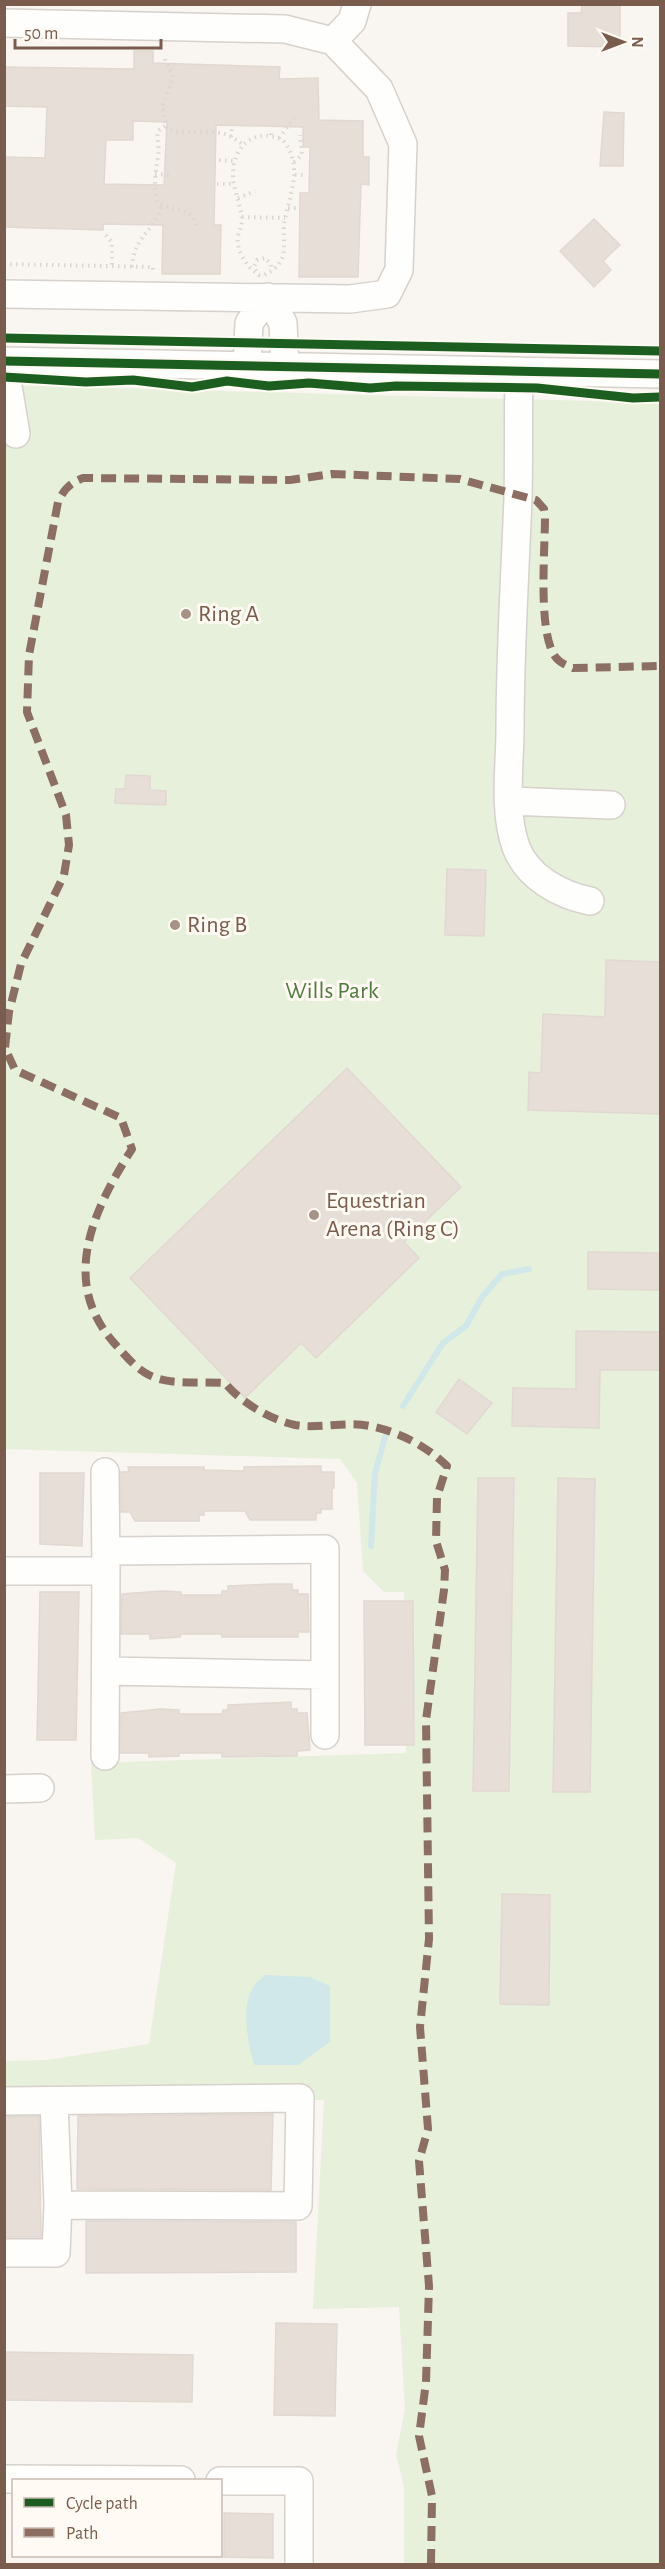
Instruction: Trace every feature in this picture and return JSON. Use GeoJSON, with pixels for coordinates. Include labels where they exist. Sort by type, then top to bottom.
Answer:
{"type":"FeatureCollection","features":[{"type":"Feature","properties":{"kind":"street"},"geometry":{"type":"LineString","coordinates":[[333,41],[352,21],[357,4]]}},
{"type":"Feature","properties":{"kind":"street"},"geometry":{"type":"LineString","coordinates":[[4,294],[350,299],[387,294],[399,270],[404,144],[379,89],[333,41],[285,29],[6,17]]}},
{"type":"Feature","properties":{"kind":"street"},"geometry":{"type":"LineString","coordinates":[[247,366],[249,323],[268,297]]}},
{"type":"Feature","properties":{"kind":"street"},"geometry":{"type":"LineString","coordinates":[[268,297],[283,323],[285,367]]}},
{"type":"Feature","properties":{"kind":"street"},"geometry":{"type":"LineString","coordinates":[[16,434],[4,362],[660,374]]}},
{"type":"Feature","properties":{"kind":"street"},"geometry":{"type":"LineString","coordinates":[[519,371],[518,495],[510,697],[512,832],[521,858],[547,884],[564,894],[590,901]]}},
{"type":"Feature","properties":{"kind":"street"},"geometry":{"type":"LineString","coordinates":[[510,801],[611,806]]}},
{"type":"Feature","properties":{"kind":"street"},"geometry":{"type":"LineString","coordinates":[[105,1472],[105,1756]]}},
{"type":"Feature","properties":{"kind":"street"},"geometry":{"type":"LineString","coordinates":[[4,1571],[106,1561],[325,1549],[325,1735]]}},
{"type":"Feature","properties":{"kind":"street"},"geometry":{"type":"LineString","coordinates":[[106,1671],[325,1675]]}},
{"type":"Feature","properties":{"kind":"street"},"geometry":{"type":"LineString","coordinates":[[4,1790],[40,1788]]}},
{"type":"Feature","properties":{"kind":"street"},"geometry":{"type":"LineString","coordinates":[[4,2101],[300,2098],[298,2206],[57,2205]]}},
{"type":"Feature","properties":{"kind":"street"},"geometry":{"type":"LineString","coordinates":[[4,2253],[56,2253],[54,2101]]}},
{"type":"Feature","properties":{"kind":"street"},"geometry":{"type":"LineString","coordinates":[[222,2481],[299,2481],[300,2565]]}},
{"type":"Feature","properties":{"kind":"path"},"geometry":{"type":"LineString","coordinates":[[165,59],[172,77],[162,107],[165,126],[173,131],[210,131],[231,137],[243,144]]}},
{"type":"Feature","properties":{"kind":"path"},"geometry":{"type":"LineString","coordinates":[[279,138],[297,114]]}},
{"type":"Feature","properties":{"kind":"path"},"geometry":{"type":"LineString","coordinates":[[165,126],[158,131],[159,153],[155,174],[157,201],[162,206],[182,209],[191,215],[195,221],[195,230]]}},
{"type":"Feature","properties":{"kind":"path"},"geometry":{"type":"LineString","coordinates":[[231,137],[232,128]]}},
{"type":"Feature","properties":{"kind":"path"},"geometry":{"type":"LineString","coordinates":[[271,129],[271,135]]}},
{"type":"Feature","properties":{"kind":"path"},"geometry":{"type":"LineString","coordinates":[[271,135],[279,138],[290,148],[295,175],[285,218],[286,250],[281,260],[264,275],[255,272],[246,264],[238,244],[242,218],[234,184],[235,161],[243,144],[256,136],[271,135]]}},
{"type":"Feature","properties":{"kind":"path"},"geometry":{"type":"LineString","coordinates":[[294,162],[302,156],[300,135]]}},
{"type":"Feature","properties":{"kind":"path"},"geometry":{"type":"LineString","coordinates":[[219,160],[235,161]]}},
{"type":"Feature","properties":{"kind":"path"},"geometry":{"type":"LineString","coordinates":[[155,174],[169,175]]}},
{"type":"Feature","properties":{"kind":"path"},"geometry":{"type":"LineString","coordinates":[[295,175],[307,175]]}},
{"type":"Feature","properties":{"kind":"path"},"geometry":{"type":"LineString","coordinates":[[217,184],[234,184]]}},
{"type":"Feature","properties":{"kind":"path"},"geometry":{"type":"LineString","coordinates":[[238,198],[255,191]]}},
{"type":"Feature","properties":{"kind":"path"},"geometry":{"type":"LineString","coordinates":[[132,267],[135,245],[156,222],[162,206]]}},
{"type":"Feature","properties":{"kind":"path"},"geometry":{"type":"LineString","coordinates":[[288,208],[296,208]]}},
{"type":"Feature","properties":{"kind":"path"},"geometry":{"type":"LineString","coordinates":[[242,218],[285,218]]}},
{"type":"Feature","properties":{"kind":"path"},"geometry":{"type":"LineString","coordinates":[[106,235],[112,243],[112,266]]}},
{"type":"Feature","properties":{"kind":"path"},"geometry":{"type":"LineString","coordinates":[[255,272],[254,263],[261,258],[268,260],[271,269]]}},
{"type":"Feature","properties":{"kind":"green space","name":"Wills Park"},"geometry":{"type":"Polygon","coordinates":[[[5,385],[660,403],[660,2564],[404,2564],[404,2487],[396,2455],[405,2409],[399,2307],[313,2309],[324,2100],[5,2101],[4,2061],[47,2060],[149,2044],[176,1863],[138,1838],[95,1840],[91,1763],[406,1753],[404,1592],[384,1592],[363,1571],[357,1483],[340,1459],[5,1449],[5,385]]]}},
{"type":"Feature","properties":{"kind":"water"},"geometry":{"type":"Polygon","coordinates":[[[265,1975],[310,1977],[330,1986],[330,2042],[298,2065],[254,2065],[248,2037],[247,2007],[253,1987],[265,1975]]]}},
{"type":"Feature","properties":{"kind":"building"},"geometry":{"type":"Polygon","coordinates":[[[582,4],[620,4],[620,47],[568,46],[568,13],[581,13],[582,4]]]}},
{"type":"Feature","properties":{"kind":"building"},"geometry":{"type":"Polygon","coordinates":[[[134,51],[153,51],[153,63],[280,67],[279,79],[318,78],[319,120],[363,121],[363,157],[369,157],[369,185],[361,184],[358,277],[299,277],[300,193],[309,193],[310,147],[303,147],[303,127],[216,125],[214,225],[221,225],[220,274],[162,274],[163,225],[103,224],[103,230],[4,227],[4,157],[45,158],[47,107],[4,106],[4,67],[134,69],[134,51]],[[133,121],[133,140],[106,140],[104,184],[164,185],[167,122],[133,121]]]}},
{"type":"Feature","properties":{"kind":"building"},"geometry":{"type":"Polygon","coordinates":[[[604,112],[624,113],[623,166],[600,166],[604,112]]]}},
{"type":"Feature","properties":{"kind":"building"},"geometry":{"type":"Polygon","coordinates":[[[594,219],[620,245],[603,261],[611,270],[594,287],[560,251],[594,219]]]}},
{"type":"Feature","properties":{"kind":"building"},"geometry":{"type":"Polygon","coordinates":[[[126,775],[150,776],[150,790],[166,791],[166,805],[115,803],[116,789],[125,789],[126,775]]]}},
{"type":"Feature","properties":{"kind":"building"},"geometry":{"type":"Polygon","coordinates":[[[447,869],[486,870],[484,936],[445,935],[447,869]]]}},
{"type":"Feature","properties":{"kind":"building"},"geometry":{"type":"Polygon","coordinates":[[[606,960],[660,962],[660,1114],[528,1110],[529,1072],[541,1073],[543,1014],[605,1017],[606,960]]]}},
{"type":"Feature","properties":{"kind":"building","name":"Equestrian Arena (Ring C)"},"geometry":{"type":"Polygon","coordinates":[[[347,1068],[461,1187],[404,1242],[419,1258],[316,1358],[301,1343],[245,1398],[130,1278],[347,1068]]]}},
{"type":"Feature","properties":{"kind":"building"},"geometry":{"type":"Polygon","coordinates":[[[588,1252],[660,1253],[660,1290],[588,1289],[588,1252]]]}},
{"type":"Feature","properties":{"kind":"building"},"geometry":{"type":"Polygon","coordinates":[[[576,1331],[660,1332],[660,1370],[600,1370],[599,1428],[512,1426],[513,1388],[576,1389],[576,1331]]]}},
{"type":"Feature","properties":{"kind":"building"},"geometry":{"type":"Polygon","coordinates":[[[459,1379],[492,1403],[467,1434],[436,1412],[459,1379]]]}},
{"type":"Feature","properties":{"kind":"building"},"geometry":{"type":"Polygon","coordinates":[[[321,1466],[321,1472],[334,1472],[334,1488],[332,1488],[332,1509],[321,1509],[321,1513],[316,1513],[316,1520],[250,1520],[245,1511],[204,1511],[204,1515],[199,1515],[199,1521],[135,1521],[130,1512],[121,1512],[121,1472],[129,1472],[128,1467],[204,1467],[204,1470],[244,1471],[244,1467],[321,1466]]]}},
{"type":"Feature","properties":{"kind":"building"},"geometry":{"type":"Polygon","coordinates":[[[40,1473],[84,1473],[82,1546],[40,1544],[40,1473]]]}},
{"type":"Feature","properties":{"kind":"building"},"geometry":{"type":"Polygon","coordinates":[[[478,1478],[514,1478],[509,1791],[473,1791],[478,1478]]]}},
{"type":"Feature","properties":{"kind":"building"},"geometry":{"type":"Polygon","coordinates":[[[558,1478],[595,1479],[590,1792],[553,1792],[558,1478]]]}},
{"type":"Feature","properties":{"kind":"building"},"geometry":{"type":"Polygon","coordinates":[[[292,1584],[292,1590],[298,1590],[298,1594],[308,1594],[309,1632],[298,1632],[298,1637],[222,1637],[222,1634],[181,1634],[180,1637],[150,1639],[150,1634],[121,1634],[122,1594],[162,1591],[181,1592],[181,1595],[222,1595],[222,1591],[228,1591],[228,1586],[292,1584]]]}},
{"type":"Feature","properties":{"kind":"building"},"geometry":{"type":"Polygon","coordinates":[[[40,1592],[79,1592],[76,1740],[37,1740],[40,1592]]]}},
{"type":"Feature","properties":{"kind":"building"},"geometry":{"type":"Polygon","coordinates":[[[364,1601],[413,1601],[414,1745],[365,1745],[364,1601]]]}},
{"type":"Feature","properties":{"kind":"building"},"geometry":{"type":"Polygon","coordinates":[[[291,1702],[291,1709],[297,1709],[297,1713],[307,1713],[310,1750],[297,1751],[297,1756],[222,1757],[222,1753],[179,1753],[179,1756],[149,1757],[149,1753],[121,1753],[121,1713],[161,1709],[179,1710],[179,1714],[222,1714],[223,1710],[228,1710],[228,1705],[291,1702]]]}},
{"type":"Feature","properties":{"kind":"building"},"geometry":{"type":"Polygon","coordinates":[[[502,1894],[550,1895],[549,2005],[500,2004],[502,1894]]]}},
{"type":"Feature","properties":{"kind":"building"},"geometry":{"type":"Polygon","coordinates":[[[273,2114],[271,2190],[77,2189],[78,2116],[273,2114]]]}},
{"type":"Feature","properties":{"kind":"building"},"geometry":{"type":"Polygon","coordinates":[[[39,2116],[41,2237],[4,2237],[4,2117],[39,2116]]]}},
{"type":"Feature","properties":{"kind":"building"},"geometry":{"type":"Polygon","coordinates":[[[86,2221],[296,2222],[296,2272],[86,2273],[86,2221]]]}},
{"type":"Feature","properties":{"kind":"building"},"geometry":{"type":"Polygon","coordinates":[[[276,2323],[337,2324],[335,2416],[274,2415],[276,2323]]]}},
{"type":"Feature","properties":{"kind":"building"},"geometry":{"type":"Polygon","coordinates":[[[4,2352],[193,2355],[192,2402],[4,2400],[4,2352]]]}},
{"type":"Feature","properties":{"kind":"building"},"geometry":{"type":"Polygon","coordinates":[[[224,2513],[273,2514],[273,2558],[224,2557],[224,2513]]]}},
{"type":"Feature","properties":{"kind":"waterway"},"geometry":{"type":"LineString","coordinates":[[403,1406],[443,1343],[466,1326],[482,1297],[502,1274],[529,1269]]}},
{"type":"Feature","properties":{"kind":"waterway"},"geometry":{"type":"LineString","coordinates":[[371,1546],[375,1473],[385,1437]]}},
{"type":"Feature","properties":{"kind":"marked path"},"geometry":{"type":"LineString","coordinates":[[431,2564],[432,2496],[419,2436],[426,2382],[429,2286],[419,2161],[428,2129],[420,2027],[429,1939],[426,1720],[445,1570],[436,1541],[437,1497],[447,1466],[421,1446],[381,1429],[361,1425],[313,1426],[286,1423],[257,1409],[239,1397],[225,1383],[166,1381],[149,1375],[126,1357],[98,1320],[89,1296],[85,1271],[88,1246],[105,1196],[132,1149],[121,1118],[15,1070],[5,1048],[9,1012],[21,964],[64,875],[69,845],[66,815],[27,712],[29,655],[58,502],[65,490],[74,482],[83,478],[290,480],[332,474],[460,479],[536,500],[544,509],[544,608],[549,643],[556,658],[573,668],[660,666]]}},
{"type":"Feature","properties":{"kind":"cycle path"},"geometry":{"type":"LineString","coordinates":[[4,338],[660,351]]}},
{"type":"Feature","properties":{"kind":"cycle path"},"geometry":{"type":"LineString","coordinates":[[4,361],[660,374]]}},
{"type":"Feature","properties":{"kind":"cycle path"},"geometry":{"type":"LineString","coordinates":[[4,377],[86,382],[133,380],[192,387],[227,381],[269,386],[309,383],[370,388],[396,386],[537,388],[633,398],[660,397]]}},
{"type":"Feature","properties":{"kind":"place","name":"Ring A"},"geometry":{"type":"Point","coordinates":[186,614]}},
{"type":"Feature","properties":{"kind":"place","name":"Ring B"},"geometry":{"type":"Point","coordinates":[175,925]}},
{"type":"Feature","properties":{"kind":"place","name":"Equestrian Arena (Ring C)"},"geometry":{"type":"Point","coordinates":[314,1215]}}]}
